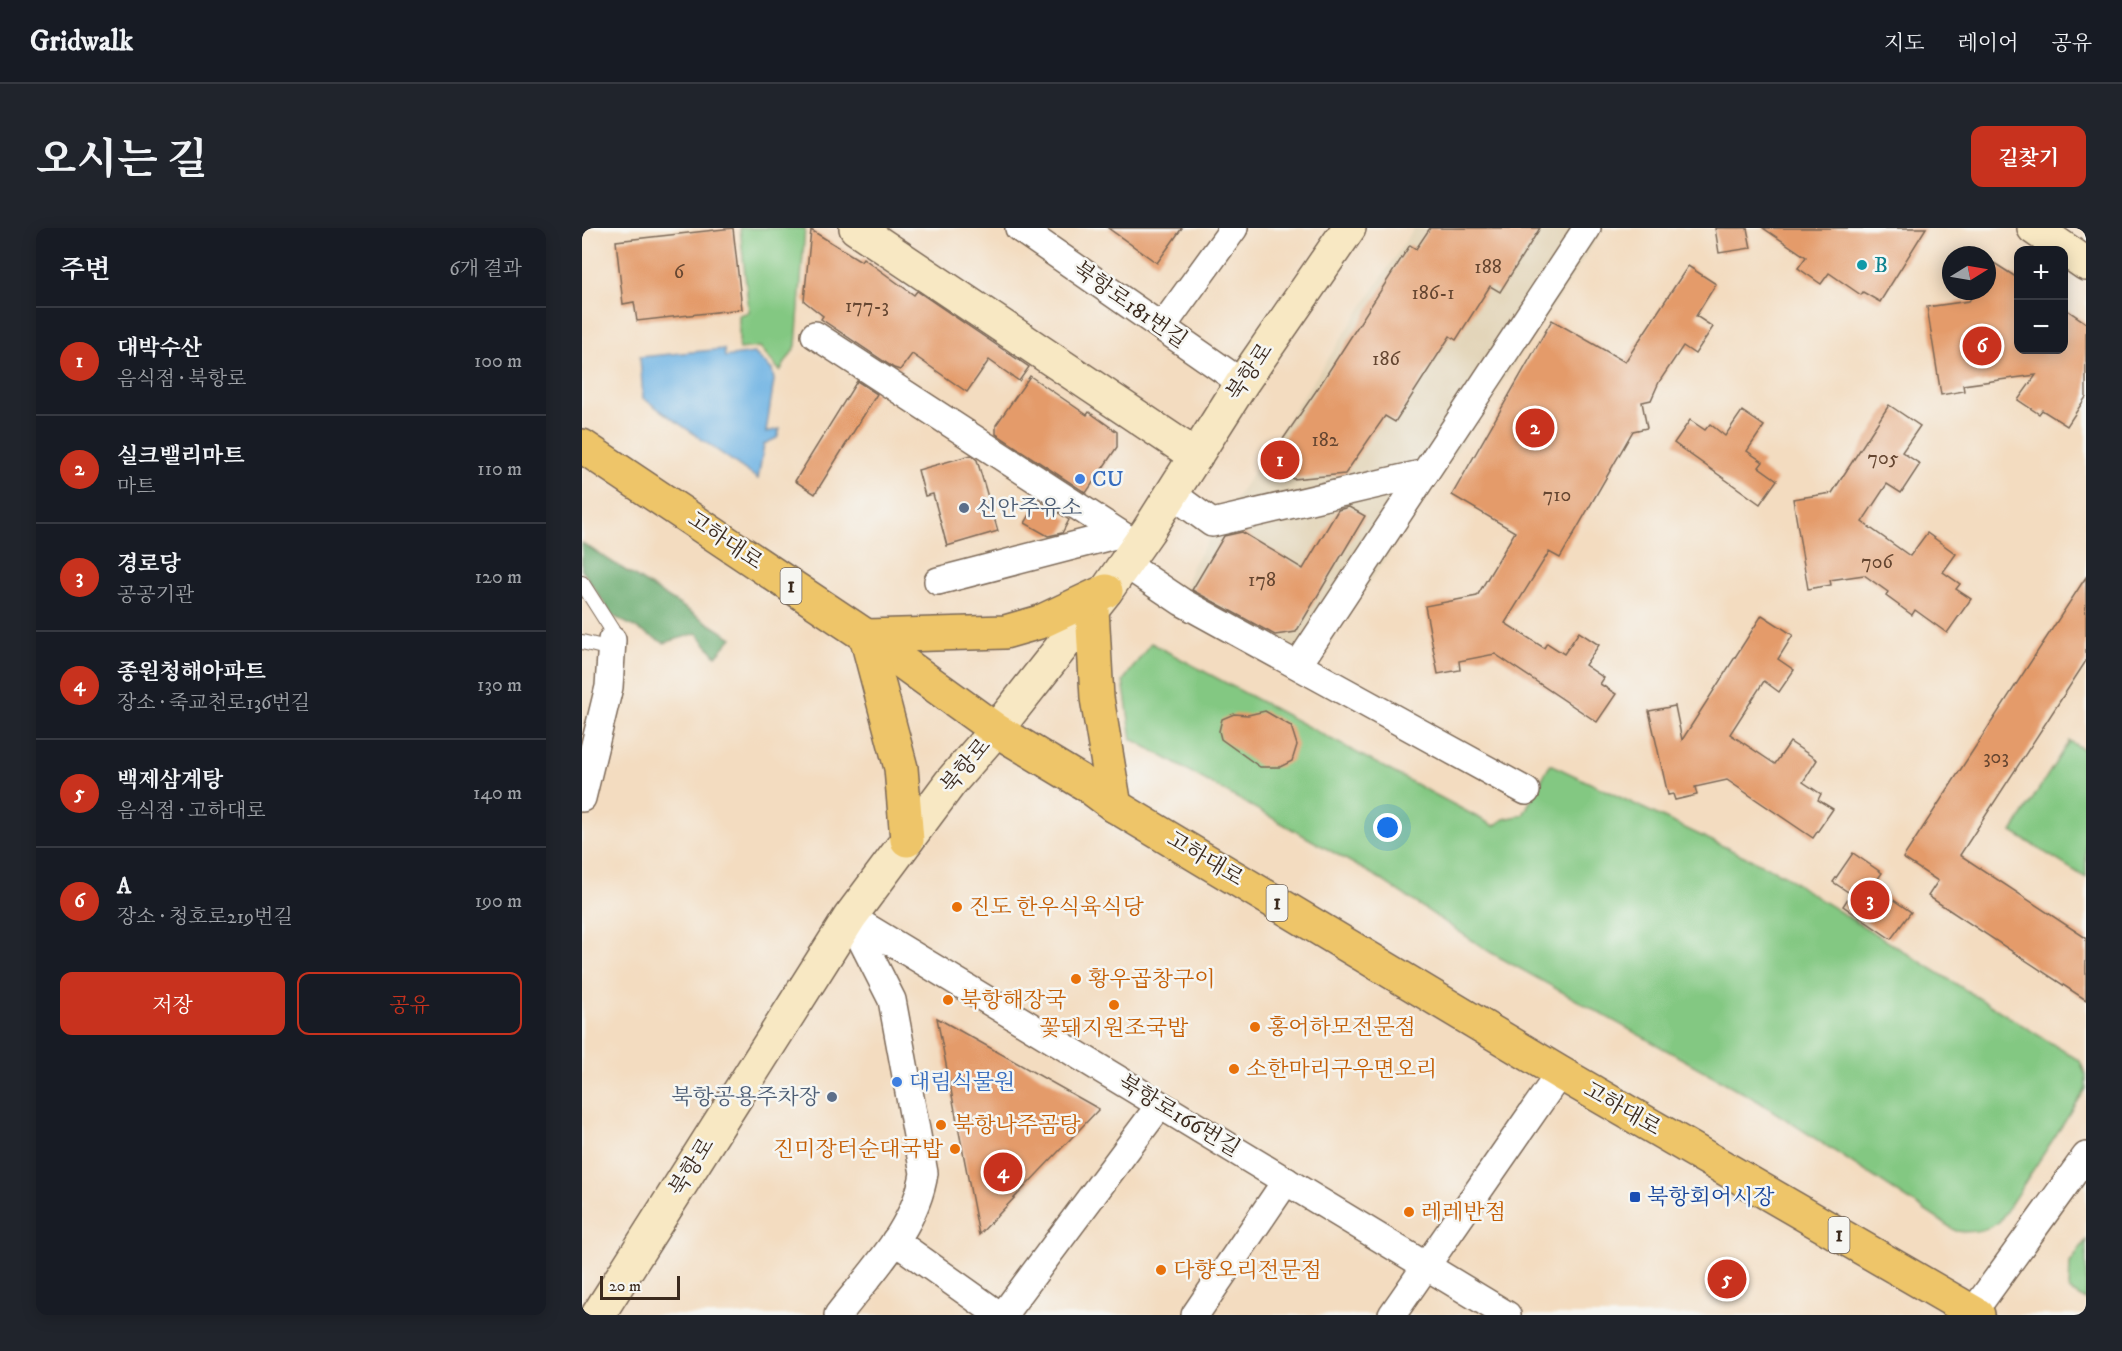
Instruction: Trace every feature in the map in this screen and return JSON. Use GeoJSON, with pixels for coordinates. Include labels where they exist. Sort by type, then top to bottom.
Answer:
{"type":"FeatureCollection","features":[{"type":"Feature","properties":{"kind":"main road","name":"고하대로"},"geometry":{"type":"LineString","coordinates":[[582,446],[866,636],[996,729],[1087,785],[1115,806],[1560,1073],[1974,1314]]}},
{"type":"Feature","properties":{"kind":"main road"},"geometry":{"type":"LineString","coordinates":[[907,840],[901,768],[866,636],[1005,632],[1040,622],[1099,600],[1097,698],[1115,806]]}},
{"type":"Feature","properties":{"kind":"street"},"geometry":{"type":"LineString","coordinates":[[856,228],[1196,456]]}},
{"type":"Feature","properties":{"kind":"street","name":"북항로181번길"},"geometry":{"type":"LineString","coordinates":[[1018,228],[1242,383]]}},
{"type":"Feature","properties":{"kind":"street"},"geometry":{"type":"LineString","coordinates":[[1162,327],[1233,228]]}},
{"type":"Feature","properties":{"kind":"street","name":"북항로"},"geometry":{"type":"LineString","coordinates":[[598,1315],[850,917],[950,783],[1099,600],[1127,547],[1172,494],[1242,383],[1349,228]]}},
{"type":"Feature","properties":{"kind":"street"},"geometry":{"type":"LineString","coordinates":[[1298,665],[1587,228]]}},
{"type":"Feature","properties":{"kind":"street"},"geometry":{"type":"LineString","coordinates":[[2042,230],[2086,264]]}},
{"type":"Feature","properties":{"kind":"street"},"geometry":{"type":"LineString","coordinates":[[815,335],[1127,547],[1182,602],[1526,791]]}},
{"type":"Feature","properties":{"kind":"street"},"geometry":{"type":"LineString","coordinates":[[1172,494],[1212,523],[1425,473]]}},
{"type":"Feature","properties":{"kind":"street"},"geometry":{"type":"LineString","coordinates":[[938,581],[1127,547]]}},
{"type":"Feature","properties":{"kind":"street"},"geometry":{"type":"LineString","coordinates":[[582,798],[609,687],[612,644]]}},
{"type":"Feature","properties":{"kind":"street"},"geometry":{"type":"LineString","coordinates":[[838,1315],[895,1241],[914,1208],[922,1187],[924,1173],[892,1000],[850,917]]}},
{"type":"Feature","properties":{"kind":"street","name":"북항로166번길"},"geometry":{"type":"LineString","coordinates":[[850,917],[1508,1315]]}},
{"type":"Feature","properties":{"kind":"street"},"geometry":{"type":"LineString","coordinates":[[1392,1315],[1560,1073]]}},
{"type":"Feature","properties":{"kind":"street"},"geometry":{"type":"LineString","coordinates":[[895,1241],[1001,1315],[1160,1105]]}},
{"type":"Feature","properties":{"kind":"street","name":"고하대로"},"geometry":{"type":"LineString","coordinates":[[1974,1314],[2086,1156]]}},
{"type":"Feature","properties":{"kind":"street"},"geometry":{"type":"LineString","coordinates":[[1195,1315],[1286,1181]]}},
{"type":"Feature","properties":{"kind":"lane"},"geometry":{"type":"LineString","coordinates":[[582,583],[612,630],[612,644],[582,642]]}},
{"type":"Feature","properties":{"kind":"shaded area"},"geometry":{"type":"Polygon","coordinates":[[[1414,228],[1604,228],[1317,662],[1184,593],[1192,565],[1414,228]]]}},
{"type":"Feature","properties":{"kind":"green space"},"geometry":{"type":"Polygon","coordinates":[[[740,228],[805,228],[796,346],[780,371],[760,347],[739,349],[739,315],[749,312],[740,228]]]}},
{"type":"Feature","properties":{"kind":"green space"},"geometry":{"type":"Polygon","coordinates":[[[582,543],[732,638],[716,656],[697,633],[664,643],[613,616],[582,570],[582,543]]]}},
{"type":"Feature","properties":{"kind":"green space"},"geometry":{"type":"Polygon","coordinates":[[[1151,643],[1494,826],[1504,819],[1523,815],[1550,764],[1786,876],[1808,892],[2080,1061],[2086,1076],[2086,1089],[1999,1222],[1979,1231],[1956,1231],[1758,1101],[1490,952],[1377,877],[1132,739],[1123,681],[1151,643]]]}},
{"type":"Feature","properties":{"kind":"green space"},"geometry":{"type":"Polygon","coordinates":[[[2069,741],[2086,751],[2086,878],[2012,832],[2069,741]]]}},
{"type":"Feature","properties":{"kind":"green space"},"geometry":{"type":"Polygon","coordinates":[[[2086,1240],[2086,1300],[2069,1290],[2070,1263],[2086,1240]]]}},
{"type":"Feature","properties":{"kind":"water"},"geometry":{"type":"Polygon","coordinates":[[[724,349],[725,357],[754,353],[772,370],[774,380],[766,432],[780,429],[777,438],[764,444],[758,479],[643,398],[640,357],[724,349]]]}},
{"type":"Feature","properties":{"kind":"building"},"geometry":{"type":"Polygon","coordinates":[[[733,228],[742,309],[637,321],[634,302],[623,304],[616,241],[733,228]]]}},
{"type":"Feature","properties":{"kind":"building"},"geometry":{"type":"Polygon","coordinates":[[[1108,228],[1182,228],[1157,263],[1108,228]]]}},
{"type":"Feature","properties":{"kind":"building"},"geometry":{"type":"Polygon","coordinates":[[[1430,228],[1540,228],[1500,292],[1490,286],[1456,340],[1450,336],[1395,422],[1385,416],[1345,474],[1293,479],[1268,461],[1410,245],[1416,249],[1430,228]]]}},
{"type":"Feature","properties":{"kind":"building"},"geometry":{"type":"Polygon","coordinates":[[[1715,228],[1747,228],[1751,248],[1719,253],[1715,228]]]}},
{"type":"Feature","properties":{"kind":"building","name":"B"},"geometry":{"type":"Polygon","coordinates":[[[1763,228],[1926,228],[1880,302],[1863,292],[1861,295],[1829,273],[1821,284],[1798,268],[1806,257],[1763,228]]]}},
{"type":"Feature","properties":{"kind":"building"},"geometry":{"type":"Polygon","coordinates":[[[811,230],[861,261],[863,258],[914,295],[917,291],[1029,367],[1019,381],[989,360],[967,392],[912,354],[900,370],[894,368],[821,319],[823,316],[804,301],[811,230]]]}},
{"type":"Feature","properties":{"kind":"building"},"geometry":{"type":"Polygon","coordinates":[[[1996,264],[2014,276],[2014,354],[2068,354],[2068,311],[2086,323],[2086,397],[2067,426],[2042,410],[2039,414],[2018,400],[2036,375],[1963,385],[1964,391],[1941,395],[1927,307],[1996,300],[1996,264]]]}},
{"type":"Feature","properties":{"kind":"building"},"geometry":{"type":"Polygon","coordinates":[[[1688,266],[1716,284],[1696,316],[1713,327],[1695,354],[1683,346],[1659,382],[1651,400],[1642,402],[1647,428],[1633,431],[1560,558],[1549,552],[1505,623],[1544,648],[1547,643],[1564,654],[1579,632],[1599,645],[1585,665],[1604,678],[1600,684],[1616,694],[1597,722],[1495,654],[1459,661],[1460,670],[1438,674],[1425,606],[1477,596],[1515,532],[1452,495],[1552,320],[1625,362],[1688,266]]]}},
{"type":"Feature","properties":{"kind":"building"},"geometry":{"type":"Polygon","coordinates":[[[1030,376],[1087,415],[1089,412],[1117,432],[1117,447],[1086,493],[996,434],[996,425],[1030,376]]]}},
{"type":"Feature","properties":{"kind":"building"},"geometry":{"type":"Polygon","coordinates":[[[857,381],[877,394],[815,494],[795,481],[857,381]]]}},
{"type":"Feature","properties":{"kind":"building"},"geometry":{"type":"Polygon","coordinates":[[[1889,405],[1920,426],[1902,452],[1920,464],[1901,493],[1887,484],[1862,522],[1910,556],[1927,533],[1956,554],[1943,572],[1960,584],[1956,589],[1971,599],[1947,633],[1915,610],[1912,615],[1886,596],[1888,592],[1864,575],[1830,580],[1831,585],[1808,589],[1793,499],[1832,493],[1889,405]]]}},
{"type":"Feature","properties":{"kind":"building"},"geometry":{"type":"Polygon","coordinates":[[[1742,411],[1764,426],[1747,451],[1763,462],[1759,467],[1777,480],[1760,504],[1674,443],[1690,420],[1705,430],[1710,424],[1725,436],[1742,411]]]}},
{"type":"Feature","properties":{"kind":"building"},"geometry":{"type":"Polygon","coordinates":[[[971,455],[977,460],[998,531],[947,546],[933,494],[925,496],[918,470],[971,455]]]}},
{"type":"Feature","properties":{"kind":"building"},"geometry":{"type":"Polygon","coordinates":[[[1039,500],[1069,520],[1062,533],[1048,536],[1025,523],[1039,500]]]}},
{"type":"Feature","properties":{"kind":"building"},"geometry":{"type":"Polygon","coordinates":[[[1349,507],[1365,516],[1296,632],[1275,635],[1192,590],[1224,536],[1242,532],[1303,569],[1338,510],[1349,507]]]}},
{"type":"Feature","properties":{"kind":"building"},"geometry":{"type":"Polygon","coordinates":[[[2086,577],[2086,661],[1960,855],[2086,938],[2086,1000],[1928,896],[1938,881],[1903,858],[2086,577]]]}},
{"type":"Feature","properties":{"kind":"building"},"geometry":{"type":"Polygon","coordinates":[[[1762,615],[1793,635],[1778,659],[1794,670],[1779,692],[1764,681],[1730,734],[1775,764],[1790,742],[1817,760],[1803,782],[1821,794],[1818,800],[1833,809],[1813,838],[1727,780],[1695,787],[1697,795],[1675,800],[1673,794],[1668,795],[1649,711],[1675,706],[1682,740],[1762,615]]]}},
{"type":"Feature","properties":{"kind":"building"},"geometry":{"type":"Polygon","coordinates":[[[1265,711],[1291,726],[1297,745],[1292,761],[1280,767],[1260,767],[1221,739],[1219,731],[1222,719],[1234,714],[1248,715],[1265,711]]]}},
{"type":"Feature","properties":{"kind":"building"},"geometry":{"type":"Polygon","coordinates":[[[1853,853],[1882,873],[1873,886],[1911,912],[1891,939],[1843,906],[1851,894],[1833,882],[1853,853]]]}},
{"type":"Feature","properties":{"kind":"building"},"geometry":{"type":"Polygon","coordinates":[[[937,1018],[1099,1109],[979,1235],[937,1018]]]}},
{"type":"Feature","properties":{"kind":"place","name":"B"},"geometry":{"type":"Point","coordinates":[1862,265]}},
{"type":"Feature","properties":{"kind":"place","name":"A"},"geometry":{"type":"Point","coordinates":[1982,346]}},
{"type":"Feature","properties":{"kind":"place","name":"실크밸리마트"},"geometry":{"type":"Point","coordinates":[1535,428]}},
{"type":"Feature","properties":{"kind":"place","name":"대박수산"},"geometry":{"type":"Point","coordinates":[1280,460]}},
{"type":"Feature","properties":{"kind":"place","name":"CU"},"geometry":{"type":"Point","coordinates":[1080,479]}},
{"type":"Feature","properties":{"kind":"place","name":"신안주유소"},"geometry":{"type":"Point","coordinates":[964,508]}},
{"type":"Feature","properties":{"kind":"place","name":"경로당"},"geometry":{"type":"Point","coordinates":[1870,900]}},
{"type":"Feature","properties":{"kind":"place","name":"진도 한우식육식당"},"geometry":{"type":"Point","coordinates":[957,907]}},
{"type":"Feature","properties":{"kind":"place","name":"황우곱창구이"},"geometry":{"type":"Point","coordinates":[1076,979]}},
{"type":"Feature","properties":{"kind":"place","name":"북항해장국"},"geometry":{"type":"Point","coordinates":[948,1000]}},
{"type":"Feature","properties":{"kind":"place","name":"꽃돼지원조국밥"},"geometry":{"type":"Point","coordinates":[1114,1005]}},
{"type":"Feature","properties":{"kind":"place","name":"홍어하모전문점"},"geometry":{"type":"Point","coordinates":[1255,1027]}},
{"type":"Feature","properties":{"kind":"place","name":"소한마리구우면오리"},"geometry":{"type":"Point","coordinates":[1234,1069]}},
{"type":"Feature","properties":{"kind":"place","name":"대림식물원"},"geometry":{"type":"Point","coordinates":[897,1082]}},
{"type":"Feature","properties":{"kind":"place","name":"북항공용주차장"},"geometry":{"type":"Point","coordinates":[832,1097]}},
{"type":"Feature","properties":{"kind":"place","name":"북항나주곰탕"},"geometry":{"type":"Point","coordinates":[941,1125]}},
{"type":"Feature","properties":{"kind":"place","name":"진미장터순대국밥"},"geometry":{"type":"Point","coordinates":[955,1149]}},
{"type":"Feature","properties":{"kind":"place","name":"종원청해아파트"},"geometry":{"type":"Point","coordinates":[1003,1172]}},
{"type":"Feature","properties":{"kind":"place","name":"북항회어시장"},"geometry":{"type":"Point","coordinates":[1635,1197]}},
{"type":"Feature","properties":{"kind":"place","name":"레레반점"},"geometry":{"type":"Point","coordinates":[1409,1212]}},
{"type":"Feature","properties":{"kind":"place","name":"다향오리전문점"},"geometry":{"type":"Point","coordinates":[1161,1270]}},
{"type":"Feature","properties":{"kind":"place","name":"백제삼계탕"},"geometry":{"type":"Point","coordinates":[1727,1279]}}]}
